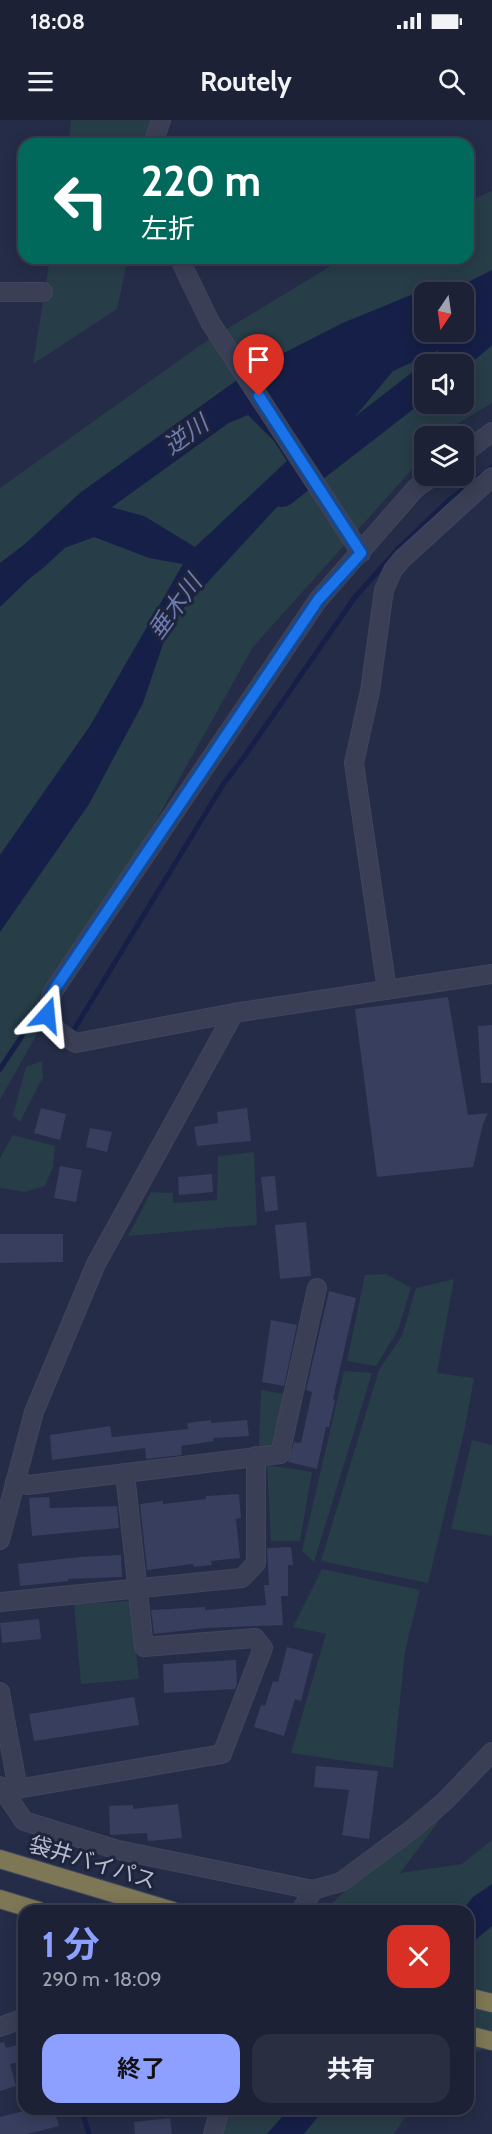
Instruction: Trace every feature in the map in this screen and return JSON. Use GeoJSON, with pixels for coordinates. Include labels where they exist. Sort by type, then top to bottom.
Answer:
{"type":"FeatureCollection","features":[{"type":"Feature","properties":{"kind":"highway","name":"袋井バイパス"},"geometry":{"type":"LineString","coordinates":[[0,1859],[153,1905]]}},
{"type":"Feature","properties":{"kind":"highway"},"geometry":{"type":"LineString","coordinates":[[0,1899],[20,1905]]}},
{"type":"Feature","properties":{"kind":"highway"},"geometry":{"type":"LineString","coordinates":[[474,1998],[492,2004]]}},
{"type":"Feature","properties":{"kind":"highway"},"geometry":{"type":"LineString","coordinates":[[474,2037],[492,2042]]}},
{"type":"Feature","properties":{"kind":"street"},"geometry":{"type":"LineString","coordinates":[[155,138],[161,120]]}},
{"type":"Feature","properties":{"kind":"street"},"geometry":{"type":"LineString","coordinates":[[182,264],[210,322],[358,549]]}},
{"type":"Feature","properties":{"kind":"street"},"geometry":{"type":"LineString","coordinates":[[0,292],[43,292]]}},
{"type":"Feature","properties":{"kind":"street"},"geometry":{"type":"LineString","coordinates":[[474,446],[492,432]]}},
{"type":"Feature","properties":{"kind":"street"},"geometry":{"type":"LineString","coordinates":[[387,990],[354,763],[370,691],[384,590],[393,570],[402,559],[492,477]]}},
{"type":"Feature","properties":{"kind":"street"},"geometry":{"type":"LineString","coordinates":[[420,486],[358,549],[318,600],[52,993],[47,1015],[56,1031],[76,1043],[234,1013],[492,974]]}},
{"type":"Feature","properties":{"kind":"street"},"geometry":{"type":"LineString","coordinates":[[0,1540],[34,1412],[96,1264],[234,1013]]}},
{"type":"Feature","properties":{"kind":"street"},"geometry":{"type":"LineString","coordinates":[[15,1482],[28,1485],[280,1454],[317,1288]]}},
{"type":"Feature","properties":{"kind":"street"},"geometry":{"type":"LineString","coordinates":[[0,1602],[242,1578],[256,1563],[256,1456]]}},
{"type":"Feature","properties":{"kind":"street"},"geometry":{"type":"LineString","coordinates":[[8,1788],[222,1754],[263,1648],[255,1638],[144,1647],[125,1474]]}},
{"type":"Feature","properties":{"kind":"street"},"geometry":{"type":"LineString","coordinates":[[0,1692],[8,1788],[24,1821],[118,1850],[313,1890],[341,1882],[411,1830],[445,1801],[492,1752]]}},
{"type":"Feature","properties":{"kind":"street"},"geometry":{"type":"LineString","coordinates":[[304,1905],[313,1890]]}},
{"type":"Feature","properties":{"kind":"street"},"geometry":{"type":"LineString","coordinates":[[0,2027],[18,2020]]}},
{"type":"Feature","properties":{"kind":"street"},"geometry":{"type":"LineString","coordinates":[[213,2134],[218,2115]]}},
{"type":"Feature","properties":{"kind":"shaded area"},"geometry":{"type":"Polygon","coordinates":[[[71,120],[157,120],[153,138],[69,138],[71,120]]]}},
{"type":"Feature","properties":{"kind":"shaded area"},"geometry":{"type":"Polygon","coordinates":[[[492,191],[492,403],[474,414],[474,354],[414,354],[414,414],[474,414],[454,426],[414,426],[414,467],[253,647],[0,1100],[0,488],[202,344],[334,264],[474,264],[474,198],[492,191]]]}},
{"type":"Feature","properties":{"kind":"shaded area"},"geometry":{"type":"Polygon","coordinates":[[[49,264],[127,264],[117,309],[33,364],[49,264]]]}},
{"type":"Feature","properties":{"kind":"shaded area"},"geometry":{"type":"Polygon","coordinates":[[[42,1061],[43,1077],[20,1122],[13,1115],[26,1067],[42,1061]]]}},
{"type":"Feature","properties":{"kind":"shaded area"},"geometry":{"type":"Polygon","coordinates":[[[13,1135],[55,1146],[53,1167],[45,1186],[25,1192],[0,1188],[0,1158],[13,1135]]]}},
{"type":"Feature","properties":{"kind":"shaded area"},"geometry":{"type":"Polygon","coordinates":[[[254,1152],[257,1225],[128,1236],[151,1192],[173,1193],[173,1203],[217,1200],[218,1156],[254,1152]]]}},
{"type":"Feature","properties":{"kind":"shaded area"},"geometry":{"type":"Polygon","coordinates":[[[386,1274],[411,1288],[398,1330],[376,1366],[347,1361],[365,1275],[386,1274]]]}},
{"type":"Feature","properties":{"kind":"shaded area"},"geometry":{"type":"Polygon","coordinates":[[[454,1279],[437,1373],[474,1378],[465,1428],[428,1583],[321,1561],[379,1370],[402,1336],[416,1288],[454,1279]]]}},
{"type":"Feature","properties":{"kind":"shaded area"},"geometry":{"type":"Polygon","coordinates":[[[344,1371],[372,1373],[314,1562],[302,1551],[344,1371]]]}},
{"type":"Feature","properties":{"kind":"shaded area"},"geometry":{"type":"Polygon","coordinates":[[[261,1390],[284,1394],[271,1447],[259,1447],[261,1390]]]}},
{"type":"Feature","properties":{"kind":"shaded area"},"geometry":{"type":"Polygon","coordinates":[[[472,1440],[492,1445],[492,1536],[451,1529],[472,1440]]]}},
{"type":"Feature","properties":{"kind":"shaded area"},"geometry":{"type":"Polygon","coordinates":[[[267,1465],[312,1472],[300,1541],[271,1541],[267,1465]]]}},
{"type":"Feature","properties":{"kind":"shaded area"},"geometry":{"type":"Polygon","coordinates":[[[322,1569],[420,1590],[405,1652],[393,1768],[291,1753],[326,1634],[293,1627],[322,1569]]]}},
{"type":"Feature","properties":{"kind":"shaded area"},"geometry":{"type":"Polygon","coordinates":[[[130,1601],[139,1679],[81,1684],[74,1604],[130,1601]]]}},
{"type":"Feature","properties":{"kind":"shaded area"},"geometry":{"type":"Polygon","coordinates":[[[485,1759],[400,1873],[462,1864],[492,1840],[492,2046],[474,2053],[474,1905],[330,1905],[485,1759]]]}},
{"type":"Feature","properties":{"kind":"shaded area"},"geometry":{"type":"Polygon","coordinates":[[[218,2115],[406,2115],[394,2134],[213,2134],[218,2115]]]}},
{"type":"Feature","properties":{"kind":"water"},"geometry":{"type":"Polygon","coordinates":[[[492,270],[492,326],[474,334],[474,282],[468,282],[492,270]]]}},
{"type":"Feature","properties":{"kind":"water"},"geometry":{"type":"Polygon","coordinates":[[[414,310],[414,342],[457,342],[430,354],[414,354],[414,361],[393,371],[301,481],[170,623],[143,703],[89,804],[0,932],[0,855],[90,726],[183,564],[149,558],[94,537],[59,550],[0,607],[0,581],[229,405],[414,310]],[[248,415],[214,429],[107,506],[144,516],[195,547],[287,461],[274,441],[248,415]]]}},
{"type":"Feature","properties":{"kind":"water"},"geometry":{"type":"Polygon","coordinates":[[[492,1884],[492,1926],[474,1941],[474,1905],[467,1905],[473,1897],[492,1884]]]}},
{"type":"Feature","properties":{"kind":"water"},"geometry":{"type":"Polygon","coordinates":[[[284,2115],[319,2115],[304,2134],[267,2134],[284,2115]]]}},
{"type":"Feature","properties":{"kind":"building"},"geometry":{"type":"Polygon","coordinates":[[[448,997],[468,1115],[488,1113],[483,1124],[473,1167],[377,1177],[355,1009],[448,997]]]}},
{"type":"Feature","properties":{"kind":"building"},"geometry":{"type":"Polygon","coordinates":[[[492,1025],[492,1083],[481,1083],[478,1026],[492,1025]]]}},
{"type":"Feature","properties":{"kind":"building"},"geometry":{"type":"Polygon","coordinates":[[[41,1108],[66,1114],[60,1140],[34,1133],[41,1108]]]}},
{"type":"Feature","properties":{"kind":"building"},"geometry":{"type":"Polygon","coordinates":[[[247,1108],[251,1141],[197,1146],[194,1127],[218,1123],[217,1112],[247,1108]]]}},
{"type":"Feature","properties":{"kind":"building"},"geometry":{"type":"Polygon","coordinates":[[[90,1128],[112,1132],[107,1152],[86,1147],[90,1128]]]}},
{"type":"Feature","properties":{"kind":"building"},"geometry":{"type":"Polygon","coordinates":[[[60,1166],[82,1170],[76,1202],[54,1198],[60,1166]]]}},
{"type":"Feature","properties":{"kind":"building"},"geometry":{"type":"Polygon","coordinates":[[[212,1174],[213,1192],[179,1195],[178,1177],[212,1174]]]}},
{"type":"Feature","properties":{"kind":"building"},"geometry":{"type":"Polygon","coordinates":[[[275,1176],[278,1210],[265,1212],[261,1177],[275,1176]]]}},
{"type":"Feature","properties":{"kind":"building"},"geometry":{"type":"Polygon","coordinates":[[[306,1222],[311,1276],[280,1279],[275,1225],[306,1222]]]}},
{"type":"Feature","properties":{"kind":"building"},"geometry":{"type":"Polygon","coordinates":[[[0,1234],[63,1234],[63,1262],[0,1263],[0,1234]]]}},
{"type":"Feature","properties":{"kind":"building"},"geometry":{"type":"Polygon","coordinates":[[[329,1291],[356,1298],[333,1399],[335,1400],[329,1427],[326,1427],[317,1469],[288,1462],[294,1442],[301,1443],[312,1392],[306,1390],[329,1291]]]}},
{"type":"Feature","properties":{"kind":"building"},"geometry":{"type":"Polygon","coordinates":[[[271,1320],[297,1325],[284,1386],[262,1382],[271,1320]]]}},
{"type":"Feature","properties":{"kind":"building"},"geometry":{"type":"Polygon","coordinates":[[[211,1420],[211,1423],[247,1420],[249,1436],[213,1438],[214,1441],[181,1446],[182,1455],[146,1459],[145,1448],[52,1460],[50,1435],[110,1426],[112,1437],[188,1429],[187,1423],[211,1420]]]}},
{"type":"Feature","properties":{"kind":"building"},"geometry":{"type":"Polygon","coordinates":[[[239,1494],[241,1518],[236,1519],[240,1558],[211,1561],[212,1565],[194,1567],[193,1564],[147,1570],[140,1504],[163,1501],[163,1504],[206,1499],[206,1496],[239,1494]]]}},
{"type":"Feature","properties":{"kind":"building"},"geometry":{"type":"Polygon","coordinates":[[[49,1497],[50,1508],[117,1506],[119,1528],[32,1536],[29,1498],[49,1497]]]}},
{"type":"Feature","properties":{"kind":"building"},"geometry":{"type":"Polygon","coordinates":[[[291,1547],[293,1565],[288,1565],[288,1596],[281,1596],[283,1625],[207,1628],[154,1634],[151,1610],[205,1607],[205,1610],[266,1605],[264,1585],[269,1585],[267,1548],[291,1547]]]}},
{"type":"Feature","properties":{"kind":"building"},"geometry":{"type":"Polygon","coordinates":[[[121,1555],[122,1577],[68,1579],[69,1581],[20,1586],[18,1564],[121,1555]]]}},
{"type":"Feature","properties":{"kind":"building"},"geometry":{"type":"Polygon","coordinates":[[[39,1619],[41,1639],[2,1643],[0,1623],[39,1619]]]}},
{"type":"Feature","properties":{"kind":"building"},"geometry":{"type":"Polygon","coordinates":[[[287,1647],[313,1654],[301,1701],[295,1699],[284,1736],[254,1727],[261,1705],[265,1706],[273,1681],[278,1682],[287,1647]]]}},
{"type":"Feature","properties":{"kind":"building"},"geometry":{"type":"Polygon","coordinates":[[[236,1660],[237,1684],[235,1689],[164,1693],[163,1664],[236,1660]]]}},
{"type":"Feature","properties":{"kind":"building"},"geometry":{"type":"Polygon","coordinates":[[[134,1697],[139,1725],[34,1741],[29,1714],[134,1697]]]}},
{"type":"Feature","properties":{"kind":"building"},"geometry":{"type":"Polygon","coordinates":[[[316,1766],[378,1771],[369,1839],[342,1835],[349,1790],[314,1787],[316,1766]]]}},
{"type":"Feature","properties":{"kind":"building"},"geometry":{"type":"Polygon","coordinates":[[[178,1804],[182,1838],[148,1841],[147,1833],[110,1835],[109,1806],[133,1805],[133,1809],[178,1804]]]}},
{"type":"Feature","properties":{"kind":"building"},"geometry":{"type":"Polygon","coordinates":[[[4,2042],[6,2048],[18,2045],[18,2062],[10,2064],[16,2086],[0,2091],[0,2043],[4,2042]]]}},
{"type":"Feature","properties":{"kind":"building"},"geometry":{"type":"Polygon","coordinates":[[[18,2112],[18,2115],[56,2115],[59,2126],[27,2134],[0,2134],[0,2117],[18,2112]]]}},
{"type":"Feature","properties":{"kind":"building"},"geometry":{"type":"Polygon","coordinates":[[[170,2118],[172,2134],[135,2134],[134,2122],[170,2118]]]}},
{"type":"Feature","properties":{"kind":"waterway","name":"逆川"},"geometry":{"type":"LineString","coordinates":[[0,582],[34,556],[89,505],[260,382],[346,338],[414,310]]}},
{"type":"Feature","properties":{"kind":"waterway","name":"垂木川"},"geometry":{"type":"LineString","coordinates":[[458,354],[492,326]]}},
{"type":"Feature","properties":{"kind":"waterway","name":"垂木川"},"geometry":{"type":"LineString","coordinates":[[282,492],[414,390]]}},
{"type":"Feature","properties":{"kind":"waterway"},"geometry":{"type":"LineString","coordinates":[[75,1028],[224,783],[355,597],[399,548],[448,501],[492,467]]}},
{"type":"Feature","properties":{"kind":"waterway"},"geometry":{"type":"LineString","coordinates":[[0,1069],[22,1036]]}},
{"type":"Feature","properties":{"kind":"waterway"},"geometry":{"type":"LineString","coordinates":[[88,2115],[84,2117],[89,2134]]}},
{"type":"Feature","properties":{"kind":"route"},"geometry":{"type":"LineString","coordinates":[[47,1015],[52,993],[318,600],[361,553],[259,396]]}}]}
